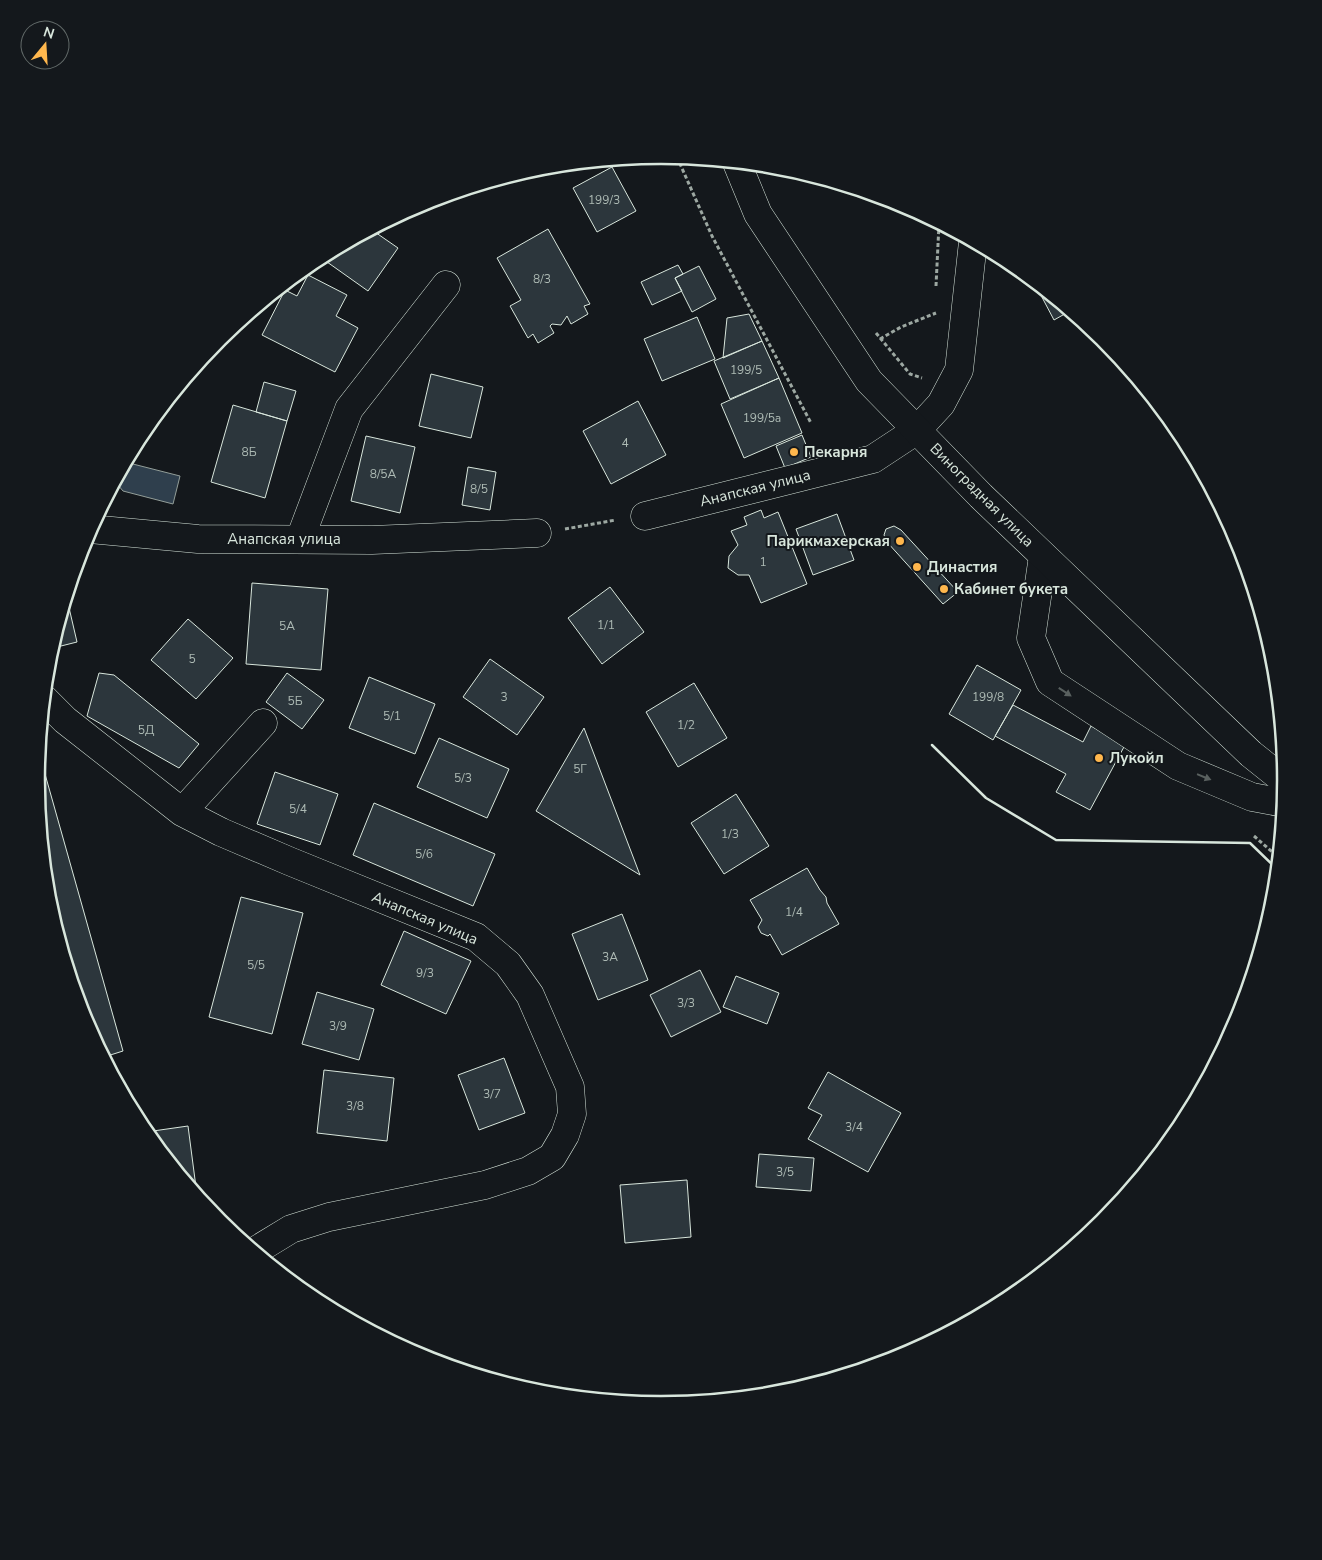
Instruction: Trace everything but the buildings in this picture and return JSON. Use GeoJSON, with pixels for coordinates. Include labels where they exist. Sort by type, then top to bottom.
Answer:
{"type":"FeatureCollection","features":[{"type":"Feature","properties":{"kind":"street","name":"Виноградная улица"},"geometry":{"type":"LineString","coordinates":[[739,169],[758,214],[830,327],[869,382],[1043,556],[1251,754],[1277,775]]}},
{"type":"Feature","properties":{"kind":"street","name":"Анапская улица"},"geometry":{"type":"LineString","coordinates":[[645,516],[873,459],[916,430],[941,404],[958,370],[972,249]]}},
{"type":"Feature","properties":{"kind":"street"},"geometry":{"type":"LineString","coordinates":[[300,539],[349,409],[446,285]]}},
{"type":"Feature","properties":{"kind":"street","name":"Анапская улица"},"geometry":{"type":"LineString","coordinates":[[99,529],[198,539],[372,540],[537,533]]}},
{"type":"Feature","properties":{"kind":"street"},"geometry":{"type":"LineString","coordinates":[[1043,556],[1031,638],[1050,682],[1178,766],[1252,796],[1276,801]]}},
{"type":"Feature","properties":{"kind":"street","name":"Анапская улица"},"geometry":{"type":"LineString","coordinates":[[50,705],[65,720],[182,812],[221,832],[289,862],[476,937],[508,964],[530,995],[570,1088],[572,1114],[565,1135],[552,1157],[528,1171],[486,1185],[329,1217],[291,1229],[261,1248]]}},
{"type":"Feature","properties":{"kind":"street"},"geometry":{"type":"LineString","coordinates":[[182,812],[263,723]]}},
{"type":"Feature","properties":{"kind":"path"},"geometry":{"type":"LineString","coordinates":[[680,164],[712,236],[811,423]]}},
{"type":"Feature","properties":{"kind":"path"},"geometry":{"type":"LineString","coordinates":[[936,289],[939,231]]}},
{"type":"Feature","properties":{"kind":"path"},"geometry":{"type":"LineString","coordinates":[[937,305],[938,321]]}},
{"type":"Feature","properties":{"kind":"path"},"geometry":{"type":"LineString","coordinates":[[880,339],[901,327],[938,312]]}},
{"type":"Feature","properties":{"kind":"path"},"geometry":{"type":"LineString","coordinates":[[874,331],[910,374],[919,378],[929,379]]}},
{"type":"Feature","properties":{"kind":"path"},"geometry":{"type":"LineString","coordinates":[[537,533],[645,516]]}},
{"type":"Feature","properties":{"kind":"path"},"geometry":{"type":"LineString","coordinates":[[1254,836],[1273,852]]}},
{"type":"Feature","properties":{"kind":"water"},"geometry":{"type":"Polygon","coordinates":[[[133,464],[180,476],[173,504],[123,491],[120,487],[133,464]]]}},
{"type":"Feature","properties":{"kind":"wall"},"geometry":{"type":"LineString","coordinates":[[932,745],[986,798],[1056,840],[1250,843],[1271,864]]}},
{"type":"Feature","properties":{"kind":"place","name":"Пекарня"},"geometry":{"type":"Point","coordinates":[794,452]}},
{"type":"Feature","properties":{"kind":"place","name":"Парикмахерская"},"geometry":{"type":"Point","coordinates":[900,541]}},
{"type":"Feature","properties":{"kind":"place","name":"Династия"},"geometry":{"type":"Point","coordinates":[917,567]}},
{"type":"Feature","properties":{"kind":"place","name":"Кабинет букета"},"geometry":{"type":"Point","coordinates":[944,589]}},
{"type":"Feature","properties":{"kind":"place","name":"Лукойл"},"geometry":{"type":"Point","coordinates":[1099,758]}}]}
